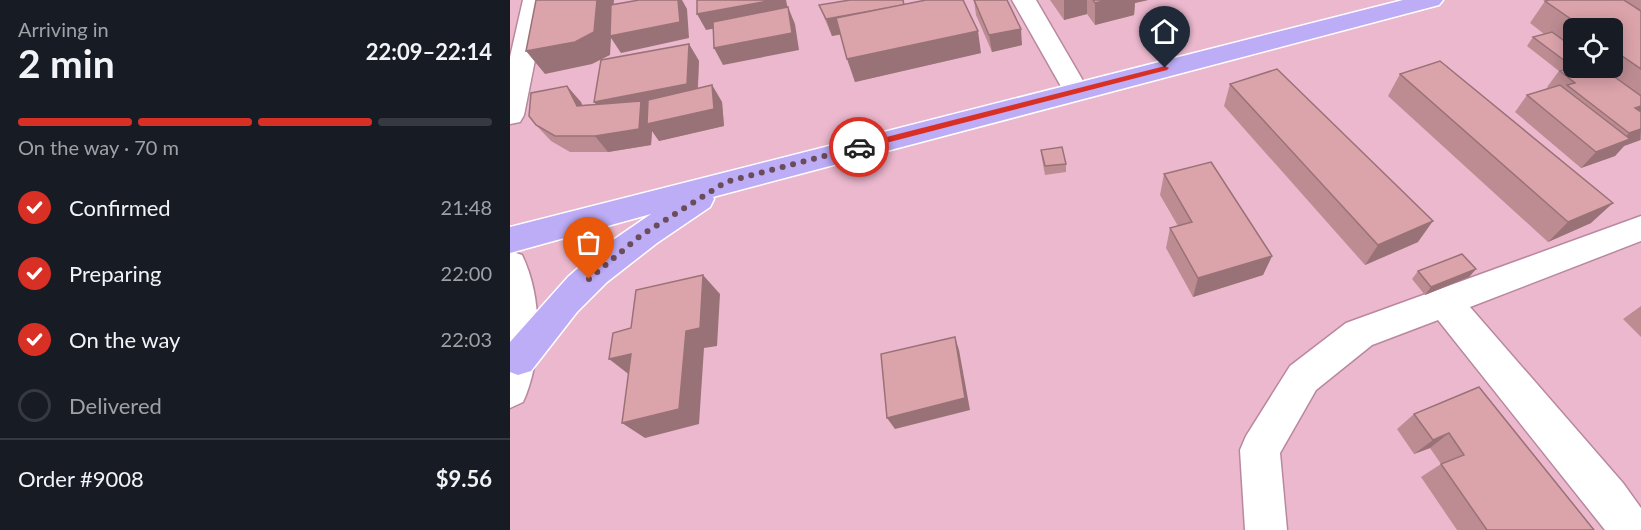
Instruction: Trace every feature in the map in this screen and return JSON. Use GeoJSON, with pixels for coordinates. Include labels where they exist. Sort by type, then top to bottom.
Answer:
{"type":"FeatureCollection","features":[{"type":"Feature","properties":{"kind":"main road"},"geometry":{"type":"LineString","coordinates":[[510,240],[1431,0]]}},
{"type":"Feature","properties":{"kind":"main road"},"geometry":{"type":"LineString","coordinates":[[514,374],[566,301],[601,268],[640,236],[726,182]]}},
{"type":"Feature","properties":{"kind":"street"},"geometry":{"type":"LineString","coordinates":[[1024,0],[1076,91]]}},
{"type":"Feature","properties":{"kind":"street"},"geometry":{"type":"LineString","coordinates":[[510,115],[541,7]]}},
{"type":"Feature","properties":{"kind":"street"},"geometry":{"type":"LineString","coordinates":[[1266,530],[1260,450],[1303,378],[1359,334],[1641,228]]}},
{"type":"Feature","properties":{"kind":"street"},"geometry":{"type":"LineString","coordinates":[[510,265],[520,307],[514,374]]}},
{"type":"Feature","properties":{"kind":"street"},"geometry":{"type":"LineString","coordinates":[[1444,302],[1608,498],[1631,530]]}},
{"type":"Feature","properties":{"kind":"building"},"geometry":{"type":"Polygon","coordinates":[[[536,0],[597,0],[594,32],[575,42],[526,51],[536,0]]]}},
{"type":"Feature","properties":{"kind":"building"},"geometry":{"type":"Polygon","coordinates":[[[639,0],[678,0],[680,22],[610,36],[611,5],[639,0]]]}},
{"type":"Feature","properties":{"kind":"building"},"geometry":{"type":"Polygon","coordinates":[[[697,0],[773,0],[697,14],[697,0]]]}},
{"type":"Feature","properties":{"kind":"building"},"geometry":{"type":"Polygon","coordinates":[[[850,0],[903,0],[904,5],[826,19],[819,5],[850,0]]]}},
{"type":"Feature","properties":{"kind":"building"},"geometry":{"type":"Polygon","coordinates":[[[926,0],[963,0],[978,31],[847,59],[836,18],[926,0]]]}},
{"type":"Feature","properties":{"kind":"building"},"geometry":{"type":"Polygon","coordinates":[[[974,0],[1007,0],[1021,29],[989,35],[974,0]]]}},
{"type":"Feature","properties":{"kind":"building"},"geometry":{"type":"Polygon","coordinates":[[[1624,0],[1641,11],[1641,69],[1623,57],[1623,18],[1570,18],[1545,1],[1624,0]]]}},
{"type":"Feature","properties":{"kind":"building"},"geometry":{"type":"Polygon","coordinates":[[[788,7],[792,33],[714,48],[713,22],[788,7]]]}},
{"type":"Feature","properties":{"kind":"building"},"geometry":{"type":"Polygon","coordinates":[[[1552,32],[1563,40],[1563,60],[1533,37],[1552,32]]]}},
{"type":"Feature","properties":{"kind":"building"},"geometry":{"type":"Polygon","coordinates":[[[689,44],[687,84],[594,102],[601,60],[689,44]]]}},
{"type":"Feature","properties":{"kind":"building"},"geometry":{"type":"Polygon","coordinates":[[[1440,61],[1613,203],[1568,222],[1400,74],[1440,61]]]}},
{"type":"Feature","properties":{"kind":"building"},"geometry":{"type":"Polygon","coordinates":[[[1277,69],[1433,221],[1378,245],[1230,84],[1277,69]]]}},
{"type":"Feature","properties":{"kind":"building"},"geometry":{"type":"Polygon","coordinates":[[[1569,78],[1616,78],[1641,96],[1641,106],[1635,108],[1641,112],[1641,129],[1629,133],[1567,85],[1575,83],[1569,78]]]}},
{"type":"Feature","properties":{"kind":"building"},"geometry":{"type":"Polygon","coordinates":[[[712,85],[714,109],[647,124],[648,100],[712,85]]]}},
{"type":"Feature","properties":{"kind":"building"},"geometry":{"type":"Polygon","coordinates":[[[1560,85],[1630,139],[1596,152],[1527,95],[1560,85]]]}},
{"type":"Feature","properties":{"kind":"building"},"geometry":{"type":"Polygon","coordinates":[[[567,86],[577,106],[641,101],[639,129],[595,136],[555,136],[536,125],[529,116],[531,93],[567,86]]]}},
{"type":"Feature","properties":{"kind":"building"},"geometry":{"type":"Polygon","coordinates":[[[1062,147],[1066,164],[1045,166],[1041,150],[1062,147]]]}},
{"type":"Feature","properties":{"kind":"building"},"geometry":{"type":"Polygon","coordinates":[[[1211,162],[1272,256],[1198,278],[1170,228],[1192,222],[1164,174],[1211,162]]]}},
{"type":"Feature","properties":{"kind":"building"},"geometry":{"type":"Polygon","coordinates":[[[1462,254],[1476,269],[1431,287],[1418,271],[1462,254]]]}},
{"type":"Feature","properties":{"kind":"building"},"geometry":{"type":"Polygon","coordinates":[[[703,275],[700,328],[686,331],[679,409],[622,423],[631,354],[609,359],[613,333],[631,328],[636,290],[703,275]]]}},
{"type":"Feature","properties":{"kind":"building"},"geometry":{"type":"Polygon","coordinates":[[[955,337],[965,398],[887,418],[881,354],[955,337]]]}},
{"type":"Feature","properties":{"kind":"building"},"geometry":{"type":"Polygon","coordinates":[[[1479,387],[1594,530],[1487,530],[1441,464],[1464,455],[1449,433],[1433,440],[1414,414],[1479,387]]]}},
{"type":"Feature","properties":{"kind":"way so far"},"geometry":{"type":"LineString","coordinates":[[589,279],[640,236],[726,182],[859,147]]}},
{"type":"Feature","properties":{"kind":"route"},"geometry":{"type":"LineString","coordinates":[[859,147],[1165,68]]}}]}
